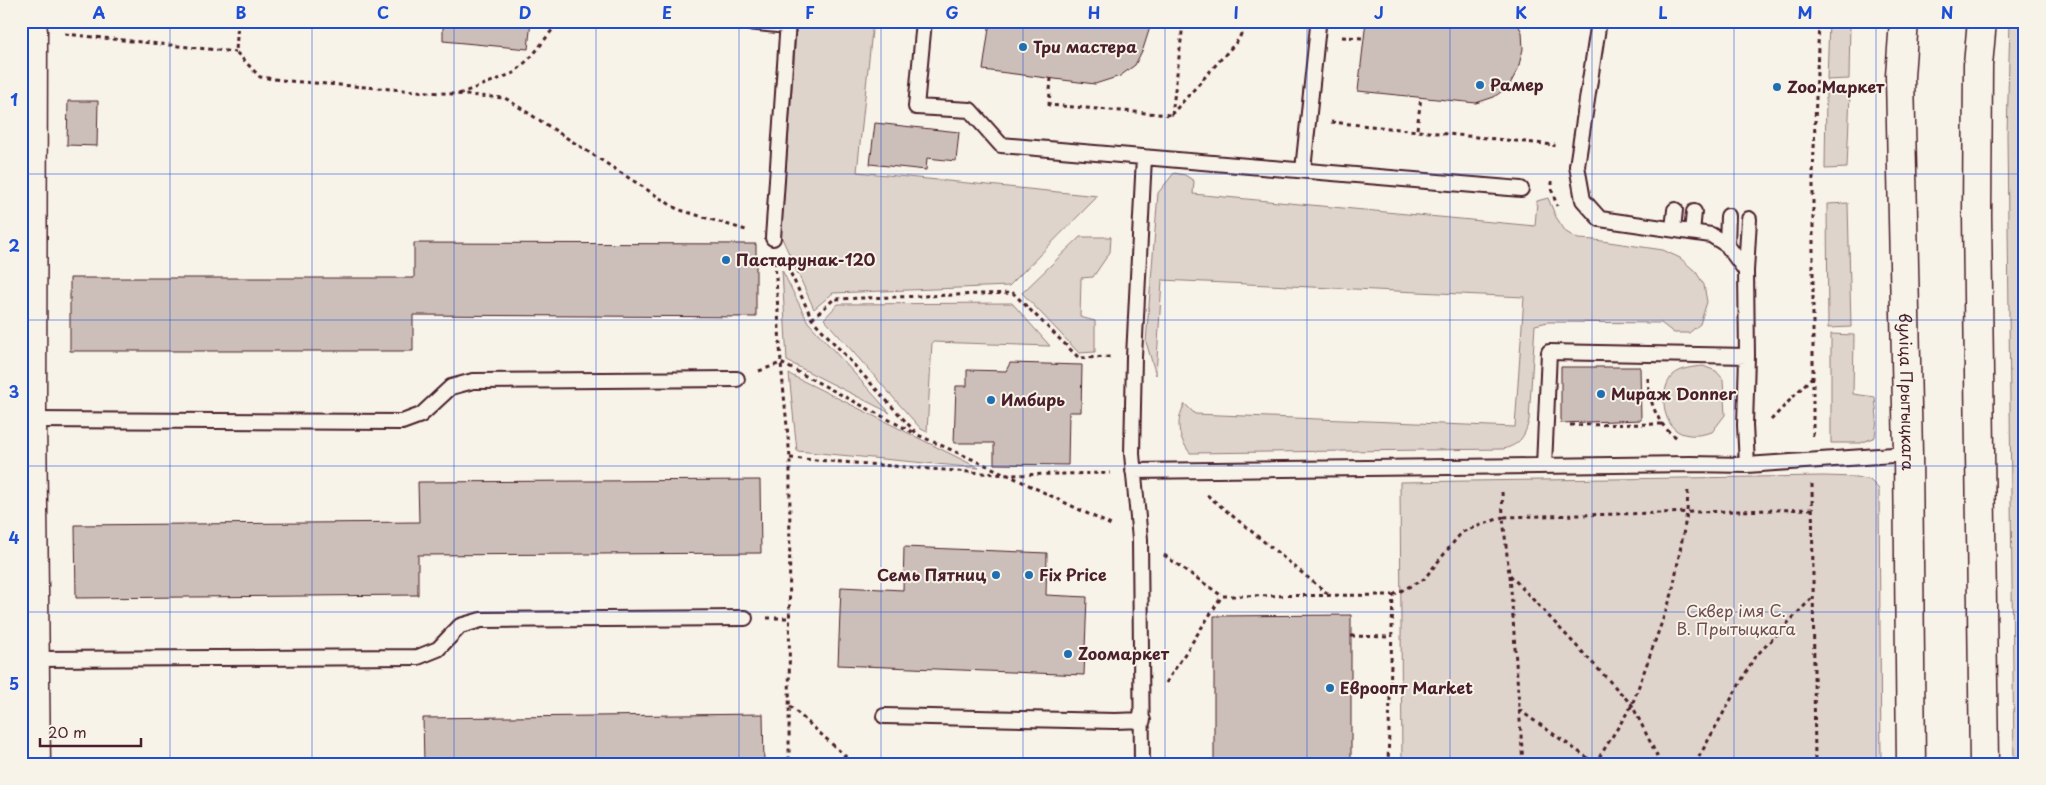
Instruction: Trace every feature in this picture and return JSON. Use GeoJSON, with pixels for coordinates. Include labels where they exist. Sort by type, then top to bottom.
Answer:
{"type":"FeatureCollection","features":[{"type":"Feature","properties":{"kind":"main road","name":"вуліца Прытыцкага"},"geometry":{"type":"LineString","coordinates":[[1904,21],[1900,76],[1908,454],[1911,764]]}},
{"type":"Feature","properties":{"kind":"main road"},"geometry":{"type":"LineString","coordinates":[[1982,21],[1978,65],[1977,216],[1984,764]]}},
{"type":"Feature","properties":{"kind":"main road"},"geometry":{"type":"LineString","coordinates":[[36,28],[32,420],[36,764]]}},
{"type":"Feature","properties":{"kind":"lane"},"geometry":{"type":"LineString","coordinates":[[736,21],[788,24],[773,238]]}},
{"type":"Feature","properties":{"kind":"lane"},"geometry":{"type":"LineString","coordinates":[[924,21],[916,107],[970,110],[1001,145],[1521,189]]}},
{"type":"Feature","properties":{"kind":"lane"},"geometry":{"type":"LineString","coordinates":[[1599,21],[1577,166],[1583,200],[1600,219],[1711,235],[1727,245],[1746,270]]}},
{"type":"Feature","properties":{"kind":"lane"},"geometry":{"type":"LineString","coordinates":[[1303,170],[1318,26]]}},
{"type":"Feature","properties":{"kind":"lane"},"geometry":{"type":"LineString","coordinates":[[1142,764],[1140,539],[1133,471],[1134,357],[1144,157]]}},
{"type":"Feature","properties":{"kind":"lane"},"geometry":{"type":"LineString","coordinates":[[1673,229],[1675,210]]}},
{"type":"Feature","properties":{"kind":"lane"},"geometry":{"type":"LineString","coordinates":[[1692,232],[1694,212]]}},
{"type":"Feature","properties":{"kind":"lane"},"geometry":{"type":"LineString","coordinates":[[1727,245],[1728,216]]}},
{"type":"Feature","properties":{"kind":"lane"},"geometry":{"type":"LineString","coordinates":[[1747,466],[1745,425],[1748,356],[1746,270],[1749,219]]}},
{"type":"Feature","properties":{"kind":"lane"},"geometry":{"type":"LineString","coordinates":[[1544,466],[1549,352],[1748,356]]}},
{"type":"Feature","properties":{"kind":"lane"},"geometry":{"type":"LineString","coordinates":[[32,420],[402,422],[421,415],[451,387],[473,381],[737,379]]}},
{"type":"Feature","properties":{"kind":"lane"},"geometry":{"type":"LineString","coordinates":[[1133,471],[1501,468],[1690,464],[1747,466],[1908,454]]}},
{"type":"Feature","properties":{"kind":"lane"},"geometry":{"type":"LineString","coordinates":[[35,659],[418,657],[438,649],[460,626],[481,620],[746,618]]}},
{"type":"Feature","properties":{"kind":"lane"},"geometry":{"type":"LineString","coordinates":[[884,716],[1143,720]]}},
{"type":"Feature","properties":{"kind":"path"},"geometry":{"type":"LineString","coordinates":[[236,52],[238,21]]}},
{"type":"Feature","properties":{"kind":"path"},"geometry":{"type":"LineString","coordinates":[[458,94],[514,72],[533,55],[559,21]]}},
{"type":"Feature","properties":{"kind":"path"},"geometry":{"type":"LineString","coordinates":[[1172,115],[1239,39],[1246,21]]}},
{"type":"Feature","properties":{"kind":"path"},"geometry":{"type":"LineString","coordinates":[[1815,764],[1811,461],[1813,174],[1820,21]]}},
{"type":"Feature","properties":{"kind":"path"},"geometry":{"type":"LineString","coordinates":[[1148,22],[1243,26]]}},
{"type":"Feature","properties":{"kind":"path"},"geometry":{"type":"LineString","coordinates":[[1172,115],[1182,22]]}},
{"type":"Feature","properties":{"kind":"path"},"geometry":{"type":"LineString","coordinates":[[36,28],[236,52],[260,77],[289,82],[505,98],[677,209],[773,238],[812,319],[918,435]]}},
{"type":"Feature","properties":{"kind":"path"},"geometry":{"type":"LineString","coordinates":[[1336,37],[1364,38]]}},
{"type":"Feature","properties":{"kind":"path"},"geometry":{"type":"LineString","coordinates":[[1051,78],[1048,105],[1172,115]]}},
{"type":"Feature","properties":{"kind":"path"},"geometry":{"type":"LineString","coordinates":[[1417,129],[1421,97]]}},
{"type":"Feature","properties":{"kind":"path"},"geometry":{"type":"LineString","coordinates":[[1329,122],[1417,129],[1554,144],[1554,152]]}},
{"type":"Feature","properties":{"kind":"path"},"geometry":{"type":"LineString","coordinates":[[1553,175],[1552,191],[1558,209]]}},
{"type":"Feature","properties":{"kind":"path"},"geometry":{"type":"LineString","coordinates":[[773,238],[781,362],[790,458],[789,764]]}},
{"type":"Feature","properties":{"kind":"path"},"geometry":{"type":"LineString","coordinates":[[812,319],[834,299],[1013,293],[1079,358],[1134,357]]}},
{"type":"Feature","properties":{"kind":"path"},"geometry":{"type":"LineString","coordinates":[[737,379],[781,362],[918,435],[1140,539],[1222,596],[1393,596],[1424,579],[1462,532],[1503,517],[1813,509]]}},
{"type":"Feature","properties":{"kind":"path"},"geometry":{"type":"LineString","coordinates":[[1518,709],[1595,763],[1632,705],[1672,594],[1687,513],[1690,464],[1690,445],[1669,434],[1662,424],[1648,393],[1648,376]]}},
{"type":"Feature","properties":{"kind":"path"},"geometry":{"type":"LineString","coordinates":[[1745,425],[1765,426],[1812,376]]}},
{"type":"Feature","properties":{"kind":"path"},"geometry":{"type":"LineString","coordinates":[[1546,425],[1662,424]]}},
{"type":"Feature","properties":{"kind":"path"},"geometry":{"type":"LineString","coordinates":[[790,458],[1008,476],[1112,473]]}},
{"type":"Feature","properties":{"kind":"path"},"geometry":{"type":"LineString","coordinates":[[1501,468],[1503,517],[1510,574],[1523,764]]}},
{"type":"Feature","properties":{"kind":"path"},"geometry":{"type":"LineString","coordinates":[[1178,471],[1328,595]]}},
{"type":"Feature","properties":{"kind":"path"},"geometry":{"type":"LineString","coordinates":[[1510,574],[1632,705],[1661,764]]}},
{"type":"Feature","properties":{"kind":"path"},"geometry":{"type":"LineString","coordinates":[[1143,720],[1222,596]]}},
{"type":"Feature","properties":{"kind":"path"},"geometry":{"type":"LineString","coordinates":[[1388,764],[1393,596]]}},
{"type":"Feature","properties":{"kind":"path"},"geometry":{"type":"LineString","coordinates":[[1695,764],[1754,658],[1812,598]]}},
{"type":"Feature","properties":{"kind":"path"},"geometry":{"type":"LineString","coordinates":[[1351,636],[1392,637]]}},
{"type":"Feature","properties":{"kind":"path"},"geometry":{"type":"LineString","coordinates":[[789,706],[854,764]]}},
{"type":"Feature","properties":{"kind":"green space"},"geometry":{"type":"Polygon","coordinates":[[[797,21],[873,21],[857,172],[1098,196],[1009,286],[833,293],[814,309],[781,236],[797,21]]]}},
{"type":"Feature","properties":{"kind":"green space"},"geometry":{"type":"Polygon","coordinates":[[[1829,21],[1850,21],[1849,79],[1827,80],[1829,21]]]}},
{"type":"Feature","properties":{"kind":"green space"},"geometry":{"type":"Polygon","coordinates":[[[2010,21],[2025,21],[2025,764],[2014,764],[2007,134],[2010,21]]]}},
{"type":"Feature","properties":{"kind":"green space"},"geometry":{"type":"Polygon","coordinates":[[[1826,93],[1850,93],[1847,168],[1825,169],[1826,93]]]}},
{"type":"Feature","properties":{"kind":"green space"},"geometry":{"type":"Polygon","coordinates":[[[1174,173],[1185,175],[1194,181],[1193,194],[1535,226],[1537,201],[1548,198],[1556,217],[1566,232],[1578,239],[1663,250],[1680,258],[1696,272],[1704,285],[1707,302],[1700,324],[1689,333],[1674,333],[1661,323],[1548,322],[1535,325],[1529,420],[1526,431],[1521,439],[1514,445],[1503,449],[1190,453],[1179,429],[1180,417],[1185,404],[1195,414],[1515,427],[1524,297],[1162,280],[1156,375],[1146,342],[1158,193],[1174,173]]]}},
{"type":"Feature","properties":{"kind":"green space"},"geometry":{"type":"Polygon","coordinates":[[[1848,203],[1851,327],[1828,328],[1827,204],[1848,203]]]}},
{"type":"Feature","properties":{"kind":"green space"},"geometry":{"type":"Polygon","coordinates":[[[1080,237],[1111,237],[1110,252],[1093,277],[1081,278],[1080,317],[1095,321],[1095,352],[1079,353],[1022,293],[1080,237]]]}},
{"type":"Feature","properties":{"kind":"green space"},"geometry":{"type":"Polygon","coordinates":[[[782,270],[808,322],[890,413],[787,361],[782,270]]]}},
{"type":"Feature","properties":{"kind":"green space"},"geometry":{"type":"Polygon","coordinates":[[[1012,303],[1050,346],[932,342],[927,432],[921,429],[824,319],[838,304],[1012,303]]]}},
{"type":"Feature","properties":{"kind":"green space"},"geometry":{"type":"Polygon","coordinates":[[[1831,334],[1854,335],[1853,394],[1875,397],[1877,418],[1875,437],[1861,443],[1831,443],[1831,334]]]}},
{"type":"Feature","properties":{"kind":"green space"},"geometry":{"type":"Polygon","coordinates":[[[1703,366],[1716,371],[1723,379],[1725,415],[1712,432],[1696,435],[1681,433],[1669,423],[1666,415],[1664,397],[1666,389],[1669,381],[1676,373],[1687,368],[1703,366]]]}},
{"type":"Feature","properties":{"kind":"green space"},"geometry":{"type":"Polygon","coordinates":[[[789,374],[979,468],[797,451],[789,374]]]}},
{"type":"Feature","properties":{"kind":"green space","name":"Сквер імя С. В. Прытыцкага"},"geometry":{"type":"Polygon","coordinates":[[[1856,477],[1870,480],[1879,489],[1881,764],[1402,764],[1400,482],[1856,477]]]}},
{"type":"Feature","properties":{"kind":"building"},"geometry":{"type":"Polygon","coordinates":[[[443,21],[531,21],[528,49],[443,41],[443,21]]]}},
{"type":"Feature","properties":{"kind":"building"},"geometry":{"type":"Polygon","coordinates":[[[990,21],[1152,21],[1143,49],[1135,65],[1120,76],[1095,84],[983,70],[990,21]]]}},
{"type":"Feature","properties":{"kind":"building"},"geometry":{"type":"Polygon","coordinates":[[[1366,21],[1516,21],[1522,32],[1523,49],[1518,69],[1509,86],[1494,97],[1476,103],[1358,91],[1366,21]]]}},
{"type":"Feature","properties":{"kind":"building"},"geometry":{"type":"Polygon","coordinates":[[[68,101],[98,101],[97,146],[67,145],[68,101]]]}},
{"type":"Feature","properties":{"kind":"building"},"geometry":{"type":"Polygon","coordinates":[[[875,123],[959,132],[956,161],[927,158],[926,170],[870,164],[875,123]]]}},
{"type":"Feature","properties":{"kind":"building"},"geometry":{"type":"Polygon","coordinates":[[[414,243],[756,244],[756,317],[413,315],[413,351],[70,351],[70,278],[414,278],[414,243]]]}},
{"type":"Feature","properties":{"kind":"building"},"geometry":{"type":"Polygon","coordinates":[[[1010,363],[1082,365],[1081,412],[1069,412],[1068,465],[994,464],[994,443],[954,443],[956,386],[967,386],[967,370],[1006,371],[1010,363]]]}},
{"type":"Feature","properties":{"kind":"building","name":"Мираж Donner"},"geometry":{"type":"Polygon","coordinates":[[[1561,367],[1640,367],[1641,420],[1561,423],[1561,367]]]}},
{"type":"Feature","properties":{"kind":"building"},"geometry":{"type":"Polygon","coordinates":[[[760,480],[761,553],[418,555],[418,595],[76,598],[75,525],[419,522],[418,482],[760,480]]]}},
{"type":"Feature","properties":{"kind":"building"},"geometry":{"type":"Polygon","coordinates":[[[904,547],[1047,553],[1046,595],[1087,597],[1084,675],[838,665],[841,587],[903,590],[904,547]]]}},
{"type":"Feature","properties":{"kind":"building"},"geometry":{"type":"Polygon","coordinates":[[[1351,615],[1351,764],[1214,764],[1214,616],[1351,615]]]}},
{"type":"Feature","properties":{"kind":"building"},"geometry":{"type":"Polygon","coordinates":[[[763,714],[764,764],[424,764],[423,718],[763,714]]]}},
{"type":"Feature","properties":{"kind":"place","name":"Три мастера"},"geometry":{"type":"Point","coordinates":[1023,47]}},
{"type":"Feature","properties":{"kind":"place","name":"Рамер"},"geometry":{"type":"Point","coordinates":[1480,85]}},
{"type":"Feature","properties":{"kind":"place","name":"Zoo Маркет"},"geometry":{"type":"Point","coordinates":[1777,87]}},
{"type":"Feature","properties":{"kind":"place","name":"Пастарунак-120"},"geometry":{"type":"Point","coordinates":[726,260]}},
{"type":"Feature","properties":{"kind":"place","name":"Мираж Donner"},"geometry":{"type":"Point","coordinates":[1601,394]}},
{"type":"Feature","properties":{"kind":"place","name":"Имбирь"},"geometry":{"type":"Point","coordinates":[991,400]}},
{"type":"Feature","properties":{"kind":"place","name":"Семь Пятниц"},"geometry":{"type":"Point","coordinates":[996,575]}},
{"type":"Feature","properties":{"kind":"place","name":"Fix Price"},"geometry":{"type":"Point","coordinates":[1029,575]}},
{"type":"Feature","properties":{"kind":"place","name":"Zooмаркет"},"geometry":{"type":"Point","coordinates":[1068,654]}},
{"type":"Feature","properties":{"kind":"place","name":"Евроопт Market"},"geometry":{"type":"Point","coordinates":[1330,688]}}]}
